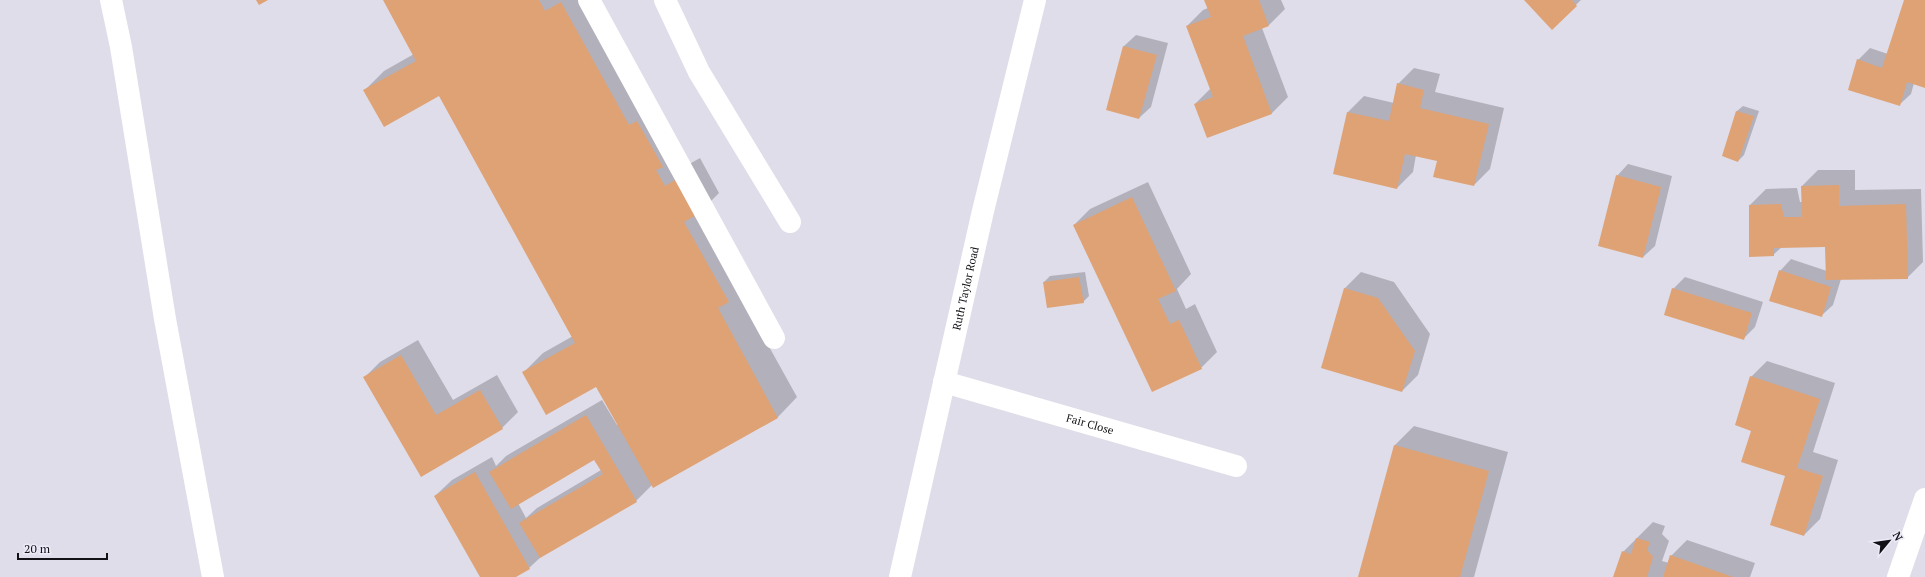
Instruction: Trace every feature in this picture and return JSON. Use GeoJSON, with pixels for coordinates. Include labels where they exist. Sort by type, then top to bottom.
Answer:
{"type":"FeatureCollection","features":[{"type":"Feature","properties":{"kind":"street"},"geometry":{"type":"LineString","coordinates":[[111,0],[121,47],[165,319],[213,577]]}},
{"type":"Feature","properties":{"kind":"street"},"geometry":{"type":"LineString","coordinates":[[589,0],[774,338]]}},
{"type":"Feature","properties":{"kind":"street"},"geometry":{"type":"LineString","coordinates":[[665,0],[699,72],[790,222]]}},
{"type":"Feature","properties":{"kind":"street","name":"Ruth Taylor Road"},"geometry":{"type":"LineString","coordinates":[[900,577],[983,211],[1035,0]]}},
{"type":"Feature","properties":{"kind":"street","name":"Fair Close"},"geometry":{"type":"LineString","coordinates":[[944,382],[1236,466]]}},
{"type":"Feature","properties":{"kind":"street"},"geometry":{"type":"LineString","coordinates":[[1898,577],[1925,499]]}},
{"type":"Feature","properties":{"kind":"building"},"geometry":{"type":"Polygon","coordinates":[[[256,0],[268,0],[259,5],[256,0]]]}},
{"type":"Feature","properties":{"kind":"building"},"geometry":{"type":"Polygon","coordinates":[[[383,0],[539,0],[545,11],[561,2],[629,125],[637,121],[663,167],[656,170],[665,186],[680,177],[700,213],[684,222],[729,302],[718,308],[778,418],[653,488],[596,387],[546,415],[522,372],[575,343],[439,96],[384,127],[363,90],[416,61],[383,0]]]}},
{"type":"Feature","properties":{"kind":"building"},"geometry":{"type":"Polygon","coordinates":[[[1204,0],[1259,0],[1269,26],[1243,36],[1272,114],[1207,138],[1194,104],[1213,97],[1186,26],[1211,17],[1204,0]]]}},
{"type":"Feature","properties":{"kind":"building"},"geometry":{"type":"Polygon","coordinates":[[[1524,0],[1572,0],[1577,6],[1552,30],[1524,0]]]}},
{"type":"Feature","properties":{"kind":"building"},"geometry":{"type":"Polygon","coordinates":[[[1904,0],[1925,0],[1925,88],[1907,82],[1900,106],[1848,90],[1857,59],[1882,68],[1904,0]]]}},
{"type":"Feature","properties":{"kind":"building"},"geometry":{"type":"Polygon","coordinates":[[[1123,46],[1157,55],[1139,119],[1106,110],[1123,46]]]}},
{"type":"Feature","properties":{"kind":"building"},"geometry":{"type":"Polygon","coordinates":[[[1397,83],[1424,90],[1420,108],[1489,124],[1474,186],[1433,177],[1437,161],[1405,154],[1397,189],[1333,174],[1347,112],[1389,121],[1397,83]]]}},
{"type":"Feature","properties":{"kind":"building"},"geometry":{"type":"Polygon","coordinates":[[[1736,111],[1754,116],[1738,162],[1722,156],[1736,111]]]}},
{"type":"Feature","properties":{"kind":"building"},"geometry":{"type":"Polygon","coordinates":[[[1616,175],[1661,187],[1643,258],[1598,246],[1616,175]]]}},
{"type":"Feature","properties":{"kind":"building"},"geometry":{"type":"Polygon","coordinates":[[[1839,185],[1839,206],[1906,204],[1908,279],[1826,280],[1825,247],[1774,248],[1774,256],[1749,257],[1749,205],[1781,204],[1784,217],[1802,217],[1801,186],[1839,185]]]}},
{"type":"Feature","properties":{"kind":"building"},"geometry":{"type":"Polygon","coordinates":[[[1132,197],[1176,291],[1158,299],[1170,324],[1179,320],[1202,369],[1152,392],[1073,225],[1132,197]]]}},
{"type":"Feature","properties":{"kind":"building"},"geometry":{"type":"Polygon","coordinates":[[[1779,270],[1831,287],[1822,317],[1769,301],[1779,270]]]}},
{"type":"Feature","properties":{"kind":"building"},"geometry":{"type":"Polygon","coordinates":[[[1079,277],[1084,303],[1047,308],[1043,282],[1079,277]]]}},
{"type":"Feature","properties":{"kind":"building"},"geometry":{"type":"Polygon","coordinates":[[[1344,288],[1378,298],[1415,351],[1402,392],[1321,368],[1344,288]]]}},
{"type":"Feature","properties":{"kind":"building"},"geometry":{"type":"Polygon","coordinates":[[[1672,288],[1752,313],[1744,340],[1664,315],[1672,288]]]}},
{"type":"Feature","properties":{"kind":"building"},"geometry":{"type":"Polygon","coordinates":[[[401,355],[436,415],[480,390],[503,429],[421,477],[363,377],[401,355]]]}},
{"type":"Feature","properties":{"kind":"building"},"geometry":{"type":"Polygon","coordinates":[[[1750,376],[1820,399],[1797,468],[1823,476],[1804,536],[1770,525],[1785,476],[1741,462],[1751,431],[1735,425],[1750,376]]]}},
{"type":"Feature","properties":{"kind":"building"},"geometry":{"type":"Polygon","coordinates":[[[586,415],[637,502],[540,558],[519,523],[603,474],[594,460],[511,509],[489,472],[586,415]]]}},
{"type":"Feature","properties":{"kind":"building"},"geometry":{"type":"Polygon","coordinates":[[[1394,445],[1489,471],[1460,577],[1358,577],[1394,445]]]}},
{"type":"Feature","properties":{"kind":"building"},"geometry":{"type":"Polygon","coordinates":[[[475,472],[530,569],[516,577],[480,577],[434,496],[475,472]]]}},
{"type":"Feature","properties":{"kind":"building"},"geometry":{"type":"Polygon","coordinates":[[[1636,538],[1650,542],[1647,550],[1653,557],[1647,577],[1613,577],[1622,551],[1631,554],[1636,538]]]}},
{"type":"Feature","properties":{"kind":"building"},"geometry":{"type":"Polygon","coordinates":[[[1670,555],[1733,577],[1663,577],[1670,555]]]}}]}
